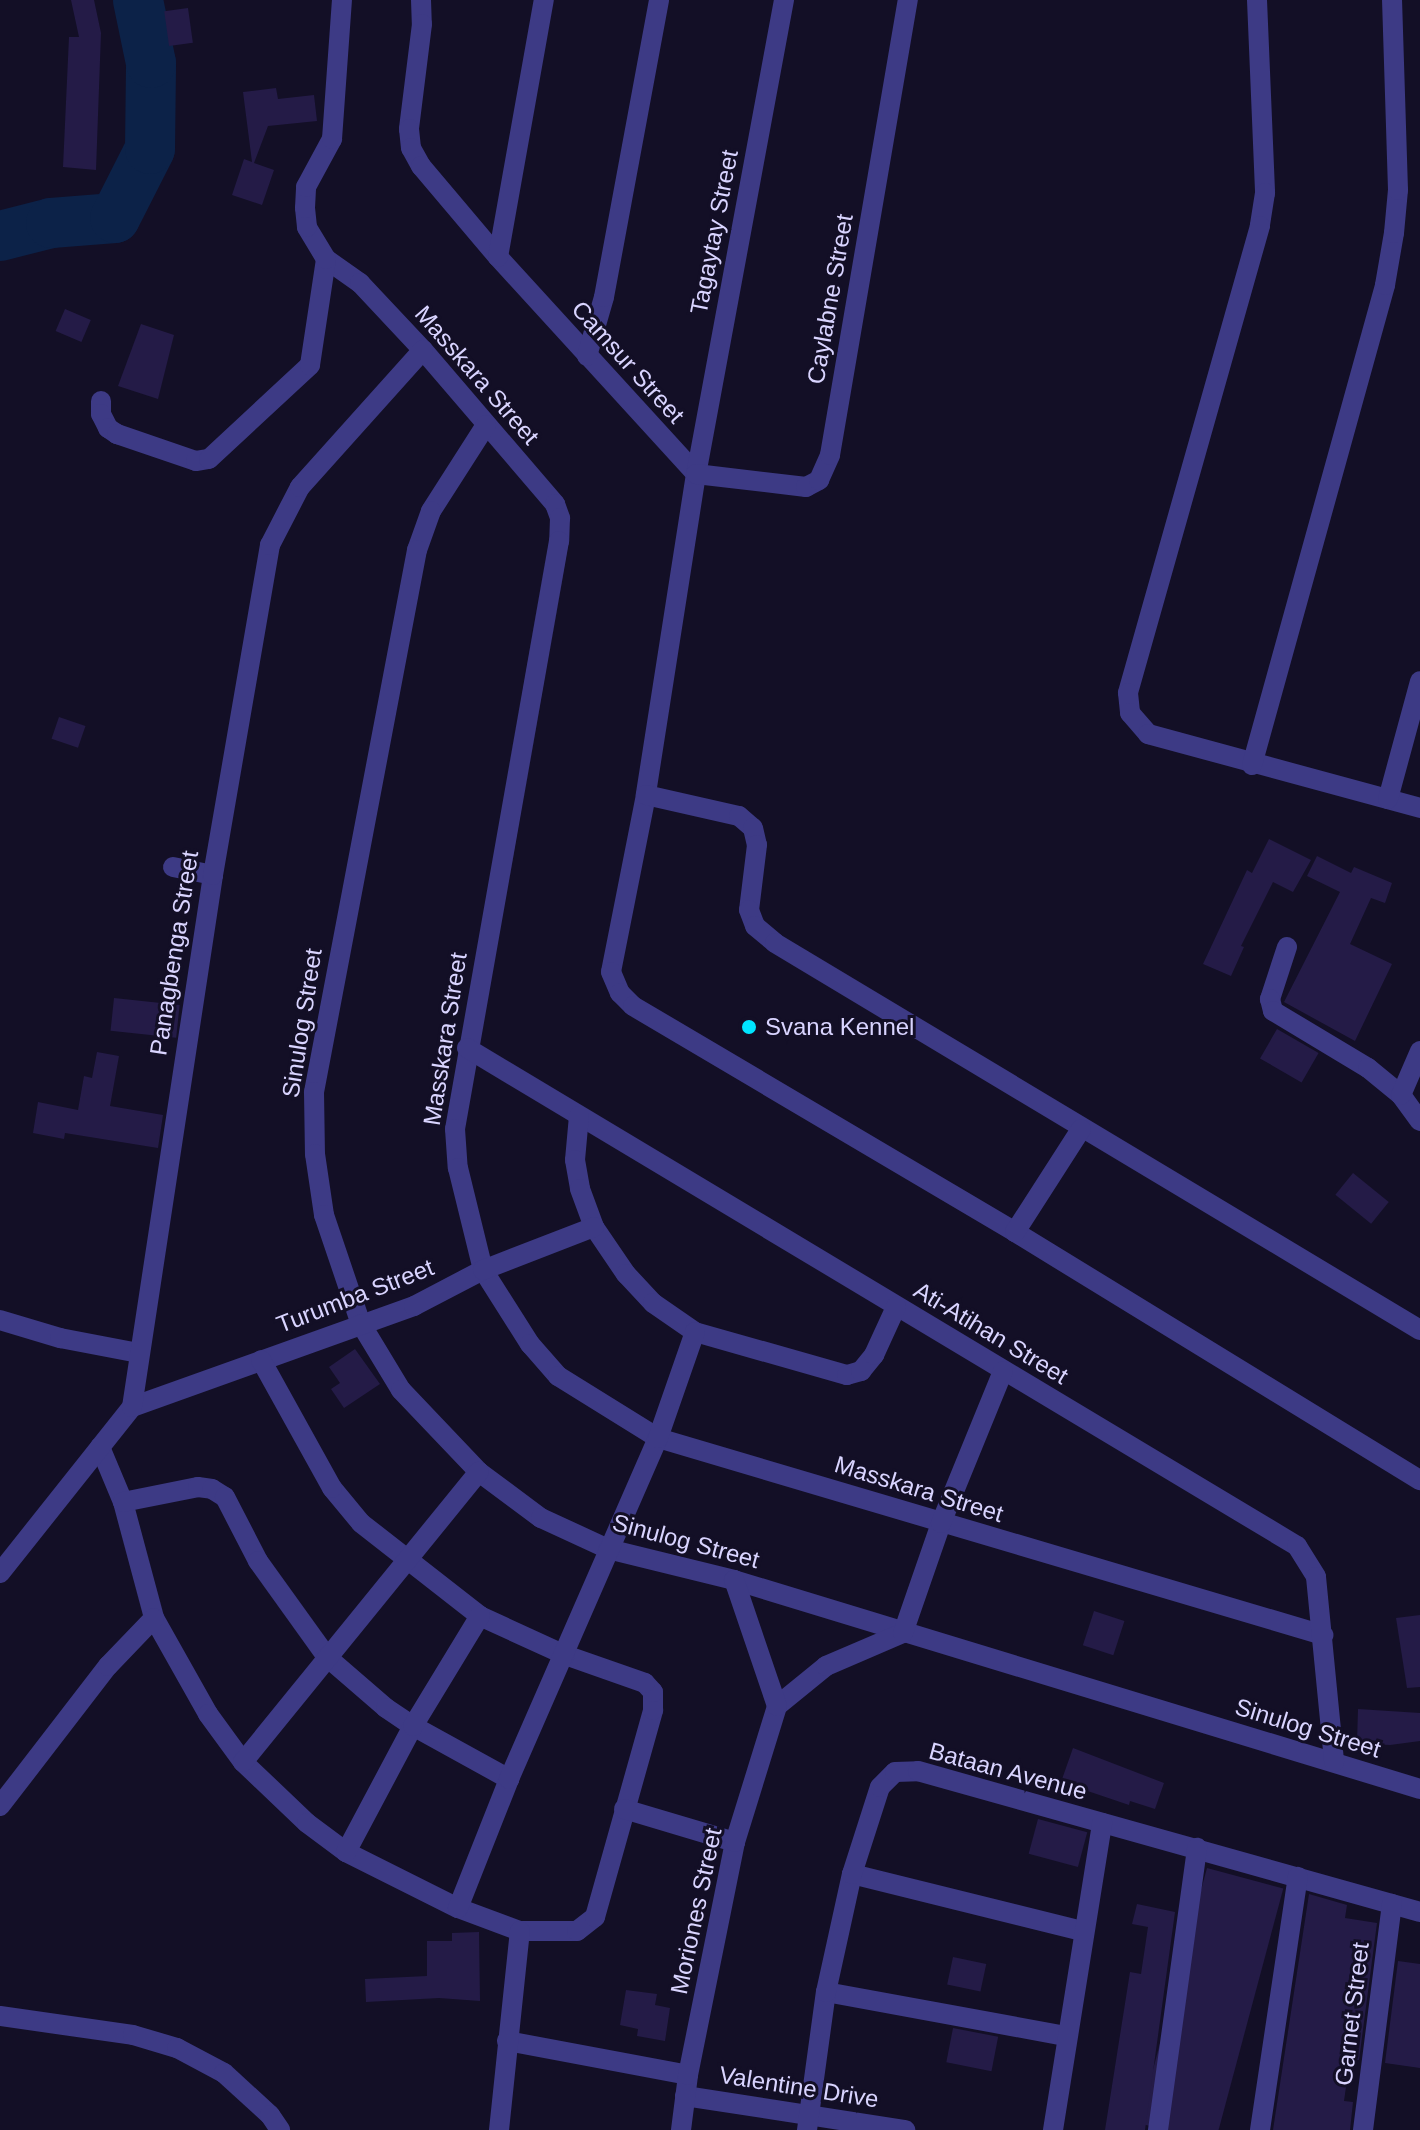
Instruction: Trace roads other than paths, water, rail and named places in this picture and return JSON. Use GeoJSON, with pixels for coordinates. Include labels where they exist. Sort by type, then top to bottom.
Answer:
{"type":"FeatureCollection","features":[{"type":"Feature","properties":{"kind":"street"},"geometry":{"type":"LineString","coordinates":[[101,401],[101,414],[108,428],[117,434],[196,461],[209,459],[310,365],[326,259],[307,227],[306,187],[332,139],[342,0]]}},
{"type":"Feature","properties":{"kind":"street","name":"Camsur Street"},"geometry":{"type":"LineString","coordinates":[[421,0],[422,24],[409,129],[411,148],[421,166],[498,257],[696,474]]}},
{"type":"Feature","properties":{"kind":"street"},"geometry":{"type":"LineString","coordinates":[[498,257],[544,0]]}},
{"type":"Feature","properties":{"kind":"street"},"geometry":{"type":"LineString","coordinates":[[587,356],[604,297],[659,0]]}},
{"type":"Feature","properties":{"kind":"street","name":"Tagaytay Street"},"geometry":{"type":"LineString","coordinates":[[696,474],[784,0]]}},
{"type":"Feature","properties":{"kind":"street","name":"Caylabne Street"},"geometry":{"type":"LineString","coordinates":[[696,474],[806,487],[819,480],[830,455],[908,0]]}},
{"type":"Feature","properties":{"kind":"street"},"geometry":{"type":"LineString","coordinates":[[1257,0],[1265,193],[1260,226],[1128,693],[1130,713],[1148,734],[1252,765],[1420,808]]}},
{"type":"Feature","properties":{"kind":"street"},"geometry":{"type":"LineString","coordinates":[[1252,765],[1385,285],[1398,190],[1392,0]]}},
{"type":"Feature","properties":{"kind":"street","name":"Masskara Street"},"geometry":{"type":"LineString","coordinates":[[326,259],[360,283],[423,350],[555,504],[560,518],[559,541],[455,1129],[457,1155],[483,1270],[530,1344],[558,1376],[658,1438],[1323,1635]]}},
{"type":"Feature","properties":{"kind":"street","name":"Panagbenga Street"},"geometry":{"type":"LineString","coordinates":[[132,1407],[213,875],[270,545],[278,524],[300,487],[423,350]]}},
{"type":"Feature","properties":{"kind":"street","name":"Sinulog Street"},"geometry":{"type":"LineString","coordinates":[[486,425],[431,511],[417,550],[314,1092],[315,1154],[324,1215],[361,1324],[401,1390],[479,1472],[541,1518],[608,1549],[734,1580],[1420,1789]]}},
{"type":"Feature","properties":{"kind":"street"},"geometry":{"type":"LineString","coordinates":[[696,474],[646,795],[611,972],[620,993],[633,1006],[1015,1232],[1420,1480]]}},
{"type":"Feature","properties":{"kind":"street"},"geometry":{"type":"LineString","coordinates":[[1388,799],[1420,681]]}},
{"type":"Feature","properties":{"kind":"street"},"geometry":{"type":"LineString","coordinates":[[646,795],[739,816],[753,828],[757,845],[749,910],[755,926],[775,943],[1420,1330]]}},
{"type":"Feature","properties":{"kind":"street"},"geometry":{"type":"LineString","coordinates":[[173,867],[213,875]]}},
{"type":"Feature","properties":{"kind":"street"},"geometry":{"type":"LineString","coordinates":[[1287,947],[1270,999],[1273,1011],[1368,1068],[1401,1095],[1420,1121]]}},
{"type":"Feature","properties":{"kind":"street","name":"Ati-Atihan Street"},"geometry":{"type":"LineString","coordinates":[[467,1048],[1297,1546],[1308,1559],[1316,1577],[1334,1762]]}},
{"type":"Feature","properties":{"kind":"street"},"geometry":{"type":"LineString","coordinates":[[1401,1095],[1420,1051]]}},
{"type":"Feature","properties":{"kind":"street"},"geometry":{"type":"LineString","coordinates":[[579,1116],[575,1160],[580,1189],[594,1227],[626,1274],[653,1303],[695,1332],[847,1375],[861,1371],[874,1355],[896,1307]]}},
{"type":"Feature","properties":{"kind":"street"},"geometry":{"type":"LineString","coordinates":[[1015,1232],[1081,1129]]}},
{"type":"Feature","properties":{"kind":"street","name":"Turumba Street"},"geometry":{"type":"LineString","coordinates":[[132,1407],[414,1306],[483,1270],[594,1227]]}},
{"type":"Feature","properties":{"kind":"street"},"geometry":{"type":"LineString","coordinates":[[0,1320],[60,1338],[139,1353]]}},
{"type":"Feature","properties":{"kind":"street"},"geometry":{"type":"LineString","coordinates":[[458,1908],[509,1779],[658,1438],[695,1332]]}},
{"type":"Feature","properties":{"kind":"street"},"geometry":{"type":"LineString","coordinates":[[100,1447],[123,1502],[154,1618],[195,1693],[243,1762],[307,1823],[346,1852],[458,1908],[520,1931],[577,1931],[595,1917],[653,1710],[653,1692],[645,1683],[565,1655],[480,1616],[361,1523],[332,1488],[261,1360]]}},
{"type":"Feature","properties":{"kind":"street"},"geometry":{"type":"LineString","coordinates":[[734,1580],[777,1706],[826,1666],[903,1633],[941,1523],[1003,1371]]}},
{"type":"Feature","properties":{"kind":"street"},"geometry":{"type":"LineString","coordinates":[[0,1573],[132,1407]]}},
{"type":"Feature","properties":{"kind":"street"},"geometry":{"type":"LineString","coordinates":[[243,1762],[479,1472]]}},
{"type":"Feature","properties":{"kind":"street"},"geometry":{"type":"LineString","coordinates":[[123,1502],[198,1487],[212,1489],[225,1497],[284,1602],[327,1657],[413,1726],[509,1779]]}},
{"type":"Feature","properties":{"kind":"street"},"geometry":{"type":"LineString","coordinates":[[346,1852],[413,1726],[480,1616]]}},
{"type":"Feature","properties":{"kind":"street"},"geometry":{"type":"LineString","coordinates":[[0,1806],[78,1703],[154,1618]]}},
{"type":"Feature","properties":{"kind":"street","name":"Moriones Street"},"geometry":{"type":"LineString","coordinates":[[681,2130],[688,2075],[735,1842],[777,1706]]}},
{"type":"Feature","properties":{"kind":"street","name":"Bataan Avenue"},"geometry":{"type":"LineString","coordinates":[[808,2122],[826,1992],[852,1874],[880,1787],[895,1772],[918,1771],[1420,1912]]}},
{"type":"Feature","properties":{"kind":"street"},"geometry":{"type":"LineString","coordinates":[[624,1809],[735,1842]]}},
{"type":"Feature","properties":{"kind":"street"},"geometry":{"type":"LineString","coordinates":[[1053,2130],[1102,1823]]}},
{"type":"Feature","properties":{"kind":"street"},"geometry":{"type":"LineString","coordinates":[[1158,2130],[1197,1848]]}},
{"type":"Feature","properties":{"kind":"street"},"geometry":{"type":"LineString","coordinates":[[852,1874],[1083,1931]]}},
{"type":"Feature","properties":{"kind":"street"},"geometry":{"type":"LineString","coordinates":[[1260,2130],[1298,1877]]}},
{"type":"Feature","properties":{"kind":"street","name":"Garnet Street"},"geometry":{"type":"LineString","coordinates":[[1363,2130],[1392,1904]]}},
{"type":"Feature","properties":{"kind":"street"},"geometry":{"type":"LineString","coordinates":[[499,2130],[520,1931]]}},
{"type":"Feature","properties":{"kind":"street"},"geometry":{"type":"LineString","coordinates":[[826,1992],[1066,2036]]}},
{"type":"Feature","properties":{"kind":"street"},"geometry":{"type":"LineString","coordinates":[[0,2016],[133,2035],[177,2048],[224,2073],[270,2115],[280,2130]]}},
{"type":"Feature","properties":{"kind":"street"},"geometry":{"type":"LineString","coordinates":[[507,2041],[688,2075]]}},
{"type":"Feature","properties":{"kind":"street","name":"Valentine Drive"},"geometry":{"type":"LineString","coordinates":[[685,2096],[808,2122],[905,2130]]}},
{"type":"Feature","properties":{"kind":"waterway"},"geometry":{"type":"LineString","coordinates":[[0,236],[51,223],[115,218],[150,149],[151,63],[138,0]]}},
{"type":"Feature","properties":{"kind":"place","name":"Svana Kennel"},"geometry":{"type":"Point","coordinates":[749,1027]}}]}
